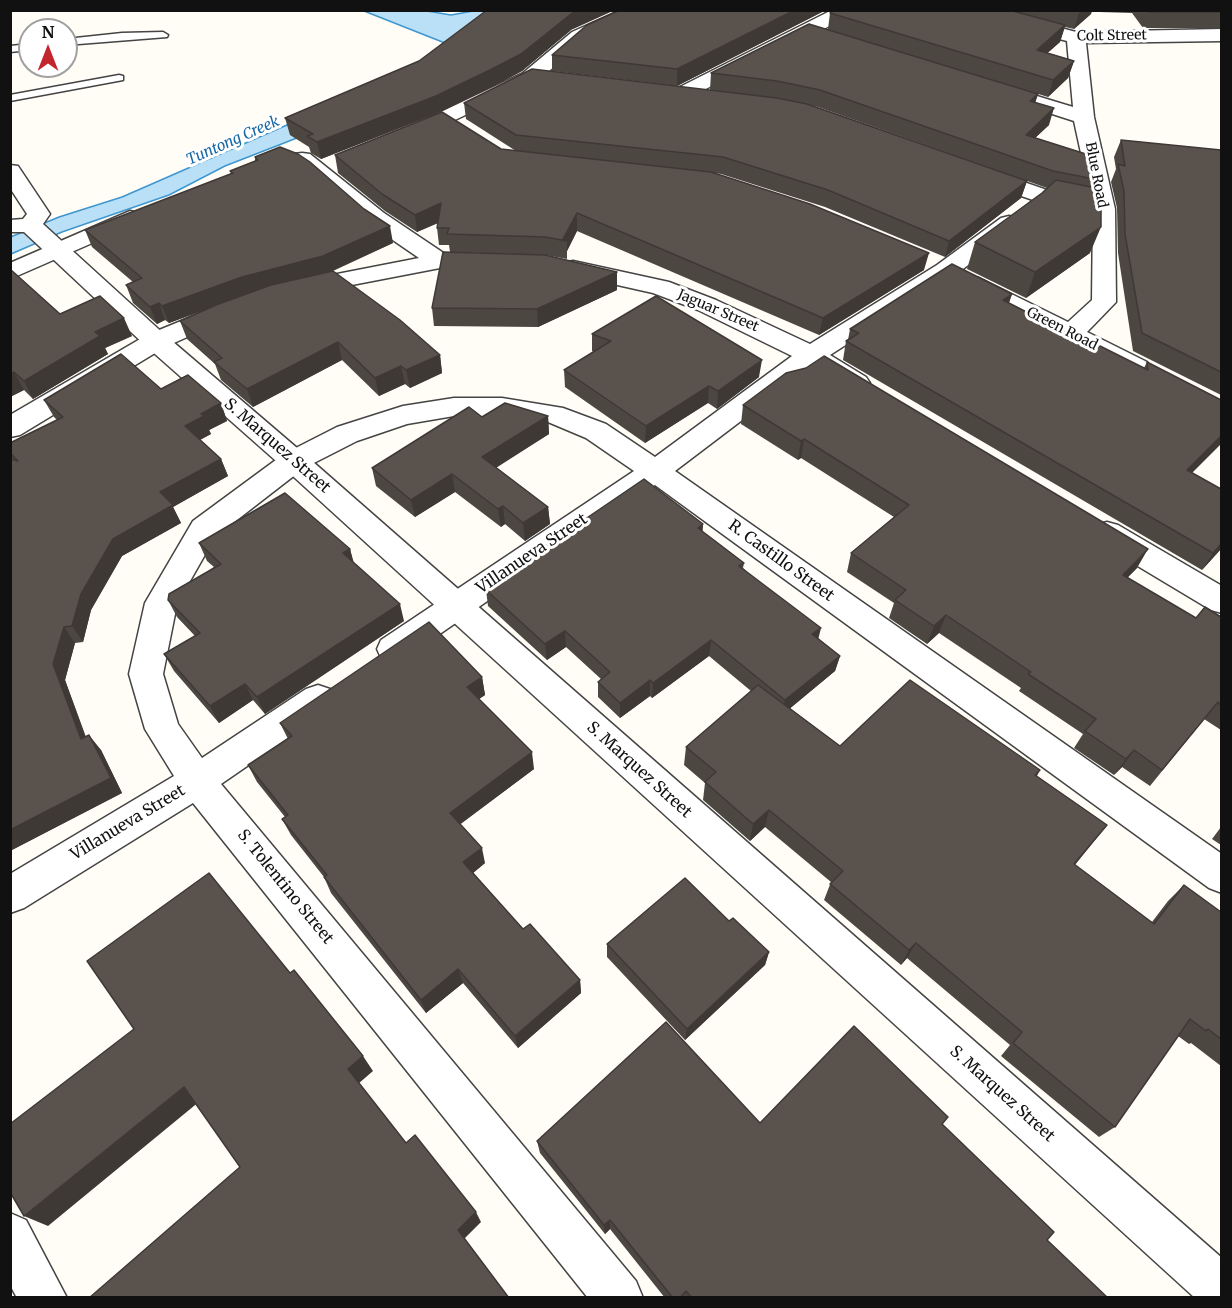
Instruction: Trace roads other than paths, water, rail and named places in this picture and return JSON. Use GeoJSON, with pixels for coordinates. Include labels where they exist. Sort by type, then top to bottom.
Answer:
{"type":"FeatureCollection","features":[{"type":"Feature","properties":{"kind":"street"},"geometry":{"type":"LineString","coordinates":[[391,141],[455,125],[530,77],[579,36],[637,10]]}},
{"type":"Feature","properties":{"kind":"street"},"geometry":{"type":"LineString","coordinates":[[679,95],[847,10]]}},
{"type":"Feature","properties":{"kind":"street","name":"Colt Street"},"geometry":{"type":"LineString","coordinates":[[970,10],[1077,38],[1221,35]]}},
{"type":"Feature","properties":{"kind":"street"},"geometry":{"type":"LineString","coordinates":[[806,31],[827,37]]}},
{"type":"Feature","properties":{"kind":"street","name":"Blue Road"},"geometry":{"type":"LineString","coordinates":[[1070,334],[1104,302],[1104,209],[1084,117],[1077,38]]}},
{"type":"Feature","properties":{"kind":"street"},"geometry":{"type":"LineString","coordinates":[[530,77],[553,80]]}},
{"type":"Feature","properties":{"kind":"street"},"geometry":{"type":"LineString","coordinates":[[975,84],[1084,117]]}},
{"type":"Feature","properties":{"kind":"street"},"geometry":{"type":"LineString","coordinates":[[656,92],[711,98]]}},
{"type":"Feature","properties":{"kind":"street"},"geometry":{"type":"LineString","coordinates":[[277,154],[296,155],[329,166],[376,218],[440,261]]}},
{"type":"Feature","properties":{"kind":"street"},"geometry":{"type":"LineString","coordinates":[[964,168],[1041,195],[1104,209]]}},
{"type":"Feature","properties":{"kind":"street"},"geometry":{"type":"LineString","coordinates":[[10,272],[36,233],[39,214],[14,183]]}},
{"type":"Feature","properties":{"kind":"street","name":"Villanueva Street"},"geometry":{"type":"LineString","coordinates":[[10,895],[197,781],[655,471],[935,265],[1024,212],[1041,195]]}},
{"type":"Feature","properties":{"kind":"street"},"geometry":{"type":"LineString","coordinates":[[36,233],[146,211]]}},
{"type":"Feature","properties":{"kind":"street","name":"S. Marquez Street"},"geometry":{"type":"LineString","coordinates":[[36,233],[1221,1290]]}},
{"type":"Feature","properties":{"kind":"street"},"geometry":{"type":"LineString","coordinates":[[278,293],[322,282],[440,261],[515,262]]}},
{"type":"Feature","properties":{"kind":"street","name":"Jaguar Street"},"geometry":{"type":"LineString","coordinates":[[546,264],[660,287],[739,320],[811,355],[883,398]]}},
{"type":"Feature","properties":{"kind":"street","name":"Green Road"},"geometry":{"type":"LineString","coordinates":[[935,265],[1161,379]]}},
{"type":"Feature","properties":{"kind":"street"},"geometry":{"type":"LineString","coordinates":[[10,428],[156,341],[245,304]]}},
{"type":"Feature","properties":{"kind":"street","name":"R. Castillo Street"},"geometry":{"type":"LineString","coordinates":[[294,461],[347,434],[403,415],[454,407],[502,407],[553,414],[596,431],[1221,876]]}},
{"type":"Feature","properties":{"kind":"street","name":"S. Tolentino Street"},"geometry":{"type":"LineString","coordinates":[[294,461],[204,529],[161,603],[146,674],[162,729],[197,781],[619,1298]]}},
{"type":"Feature","properties":{"kind":"street"},"geometry":{"type":"LineString","coordinates":[[1088,521],[1221,601]]}},
{"type":"Feature","properties":{"kind":"street"},"geometry":{"type":"LineString","coordinates":[[10,1236],[43,1298]]}},
{"type":"Feature","properties":{"kind":"lane"},"geometry":{"type":"LineString","coordinates":[[78,41],[164,34]]}},
{"type":"Feature","properties":{"kind":"lane"},"geometry":{"type":"LineString","coordinates":[[10,98],[119,78]]}},
{"type":"Feature","properties":{"kind":"water"},"geometry":{"type":"Polygon","coordinates":[[[421,10],[451,15],[473,11],[516,11],[320,129],[225,166],[169,195],[62,232],[11,254],[11,237],[13,236],[59,217],[122,197],[335,104],[455,47],[364,11],[421,10]]]}},
{"type":"Feature","properties":{"kind":"water label","name":"Tuntong Creek"},"geometry":{"type":"Point","coordinates":[233,141]}}]}
